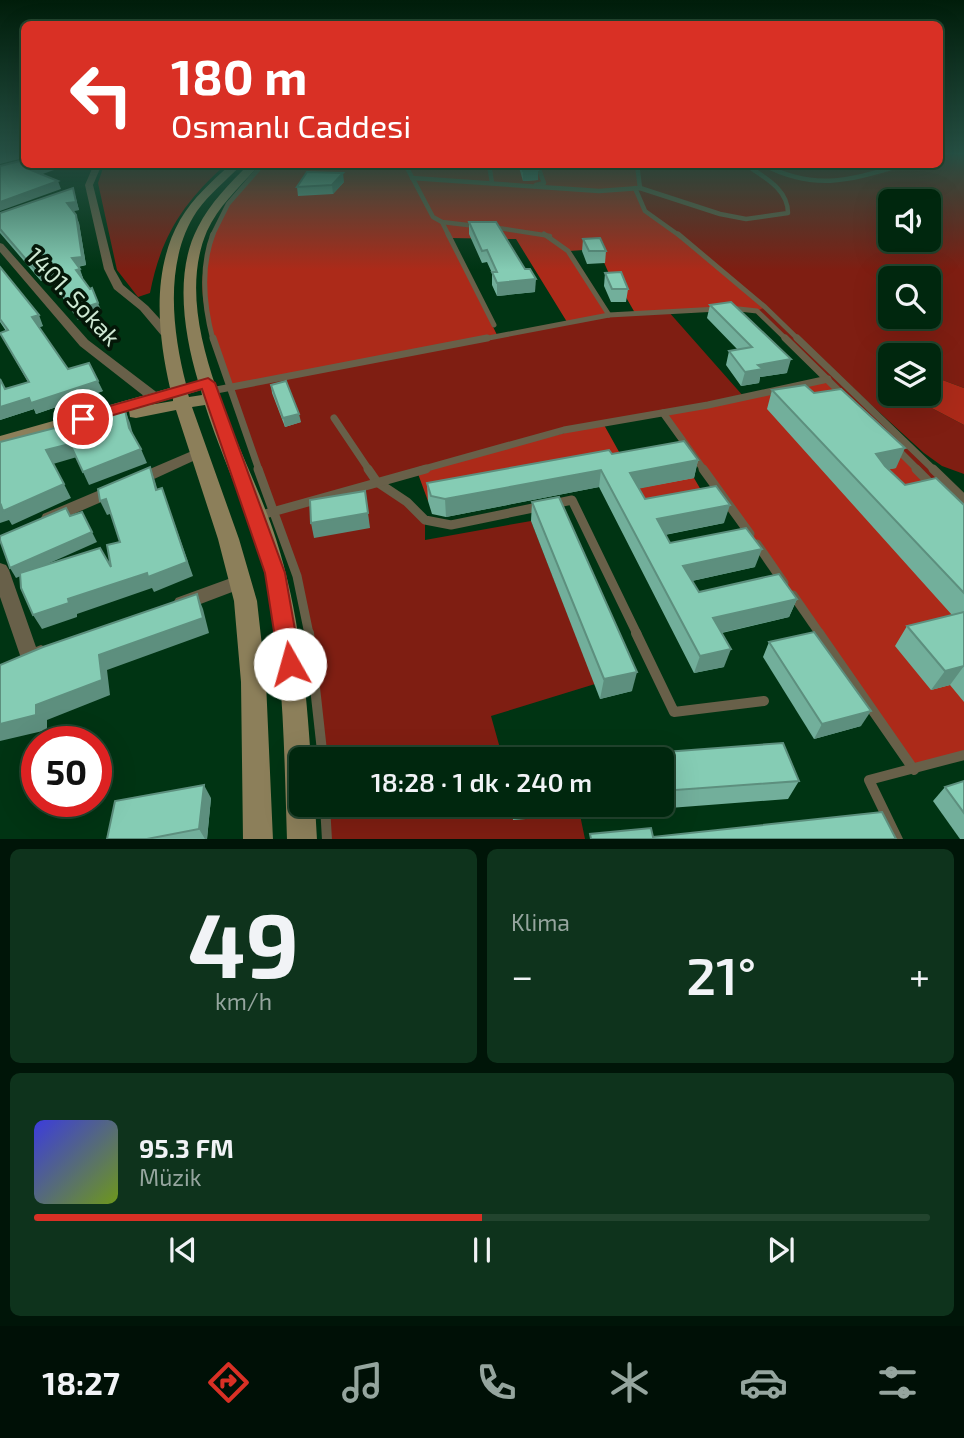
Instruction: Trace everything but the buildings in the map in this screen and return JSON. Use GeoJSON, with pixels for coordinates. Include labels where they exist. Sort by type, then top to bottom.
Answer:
{"type":"FeatureCollection","features":[{"type":"Feature","properties":{"kind":"main road"},"geometry":{"type":"LineString","coordinates":[[209,192],[198,203],[183,227],[171,257],[165,332],[181,396],[242,581],[254,674],[258,839]]}},
{"type":"Feature","properties":{"kind":"main road"},"geometry":{"type":"LineString","coordinates":[[230,192],[198,239],[190,302],[215,390],[266,514],[288,641],[302,839]]}},
{"type":"Feature","properties":{"kind":"main road"},"geometry":{"type":"LineString","coordinates":[[0,442],[181,396],[215,390]]}},
{"type":"Feature","properties":{"kind":"main road"},"geometry":{"type":"LineString","coordinates":[[60,426],[154,397],[181,396]]}},
{"type":"Feature","properties":{"kind":"street"},"geometry":{"type":"LineString","coordinates":[[91,192],[109,269],[118,287],[165,332]]}},
{"type":"Feature","properties":{"kind":"street","name":"1401. Sokak"},"geometry":{"type":"LineString","coordinates":[[0,246],[84,343],[154,397]]}},
{"type":"Feature","properties":{"kind":"street"},"geometry":{"type":"LineString","coordinates":[[37,523],[200,453]]}},
{"type":"Feature","properties":{"kind":"street"},"geometry":{"type":"LineString","coordinates":[[0,570],[30,657],[55,649]]}},
{"type":"Feature","properties":{"kind":"street"},"geometry":{"type":"LineString","coordinates":[[167,608],[242,581]]}},
{"type":"Feature","properties":{"kind":"lane"},"geometry":{"type":"LineString","coordinates":[[238,192],[216,224],[206,255],[204,303],[215,390],[608,315],[730,308],[757,311],[867,419]]}},
{"type":"Feature","properties":{"kind":"lane"},"geometry":{"type":"LineString","coordinates":[[420,192],[433,217],[442,222],[548,235],[568,251],[608,315]]}},
{"type":"Feature","properties":{"kind":"lane"},"geometry":{"type":"LineString","coordinates":[[639,192],[645,211],[687,241],[765,307],[964,499]]}},
{"type":"Feature","properties":{"kind":"lane"},"geometry":{"type":"LineString","coordinates":[[651,192],[720,214],[746,219],[788,213],[790,205],[781,192]]}},
{"type":"Feature","properties":{"kind":"lane"},"geometry":{"type":"LineString","coordinates":[[442,222],[494,325]]}},
{"type":"Feature","properties":{"kind":"lane"},"geometry":{"type":"LineString","coordinates":[[322,747],[319,696],[296,575],[266,514],[564,430],[828,379]]}},
{"type":"Feature","properties":{"kind":"lane"},"geometry":{"type":"LineString","coordinates":[[663,413],[914,770]]}},
{"type":"Feature","properties":{"kind":"lane"},"geometry":{"type":"LineString","coordinates":[[334,418],[377,482],[407,502],[425,520],[451,525],[572,499],[674,712],[764,701]]}},
{"type":"Feature","properties":{"kind":"lane"},"geometry":{"type":"LineString","coordinates":[[887,439],[936,488]]}},
{"type":"Feature","properties":{"kind":"lane"},"geometry":{"type":"LineString","coordinates":[[898,839],[869,780],[964,755]]}},
{"type":"Feature","properties":{"kind":"lane"},"geometry":{"type":"LineString","coordinates":[[326,817],[327,839]]}},
{"type":"Feature","properties":{"kind":"shaded area"},"geometry":{"type":"Polygon","coordinates":[[[100,192],[198,192],[167,237],[150,293],[138,297],[117,270],[100,192]]]}},
{"type":"Feature","properties":{"kind":"shaded area"},"geometry":{"type":"Polygon","coordinates":[[[637,192],[878,192],[878,252],[941,252],[941,192],[964,192],[964,388],[941,379],[941,343],[878,343],[878,406],[928,406],[964,425],[964,474],[942,466],[924,453],[789,330],[964,500],[926,479],[828,379],[645,211],[637,192]]]}},
{"type":"Feature","properties":{"kind":"shaded area"},"geometry":{"type":"Polygon","coordinates":[[[638,192],[645,211],[687,241],[765,307],[757,311],[635,313],[619,285],[614,285],[598,249],[569,251],[609,315],[567,322],[516,239],[450,238],[497,335],[229,387],[212,335],[202,283],[204,264],[216,227],[237,194],[638,192]]]}},
{"type":"Feature","properties":{"kind":"shaded area"},"geometry":{"type":"Polygon","coordinates":[[[668,311],[744,397],[564,430],[378,482],[425,520],[425,540],[531,521],[595,684],[491,716],[500,747],[321,747],[296,575],[229,387],[609,315],[668,311]]]}},
{"type":"Feature","properties":{"kind":"shaded area"},"geometry":{"type":"Polygon","coordinates":[[[828,379],[926,479],[964,499],[964,755],[914,770],[663,413],[828,379]]]}},
{"type":"Feature","properties":{"kind":"shaded area"},"geometry":{"type":"Polygon","coordinates":[[[941,379],[964,388],[964,425],[928,406],[941,406],[941,379]]]}},
{"type":"Feature","properties":{"kind":"shaded area"},"geometry":{"type":"Polygon","coordinates":[[[603,423],[628,468],[694,478],[701,490],[624,503],[616,484],[428,501],[417,471],[603,423]]]}},
{"type":"Feature","properties":{"kind":"shaded area"},"geometry":{"type":"Polygon","coordinates":[[[326,817],[514,817],[514,820],[580,817],[585,839],[327,839],[326,817]]]}},
{"type":"Feature","properties":{"kind":"route"},"geometry":{"type":"LineString","coordinates":[[83,419],[178,389],[208,383],[275,573],[290,664]]}}]}
